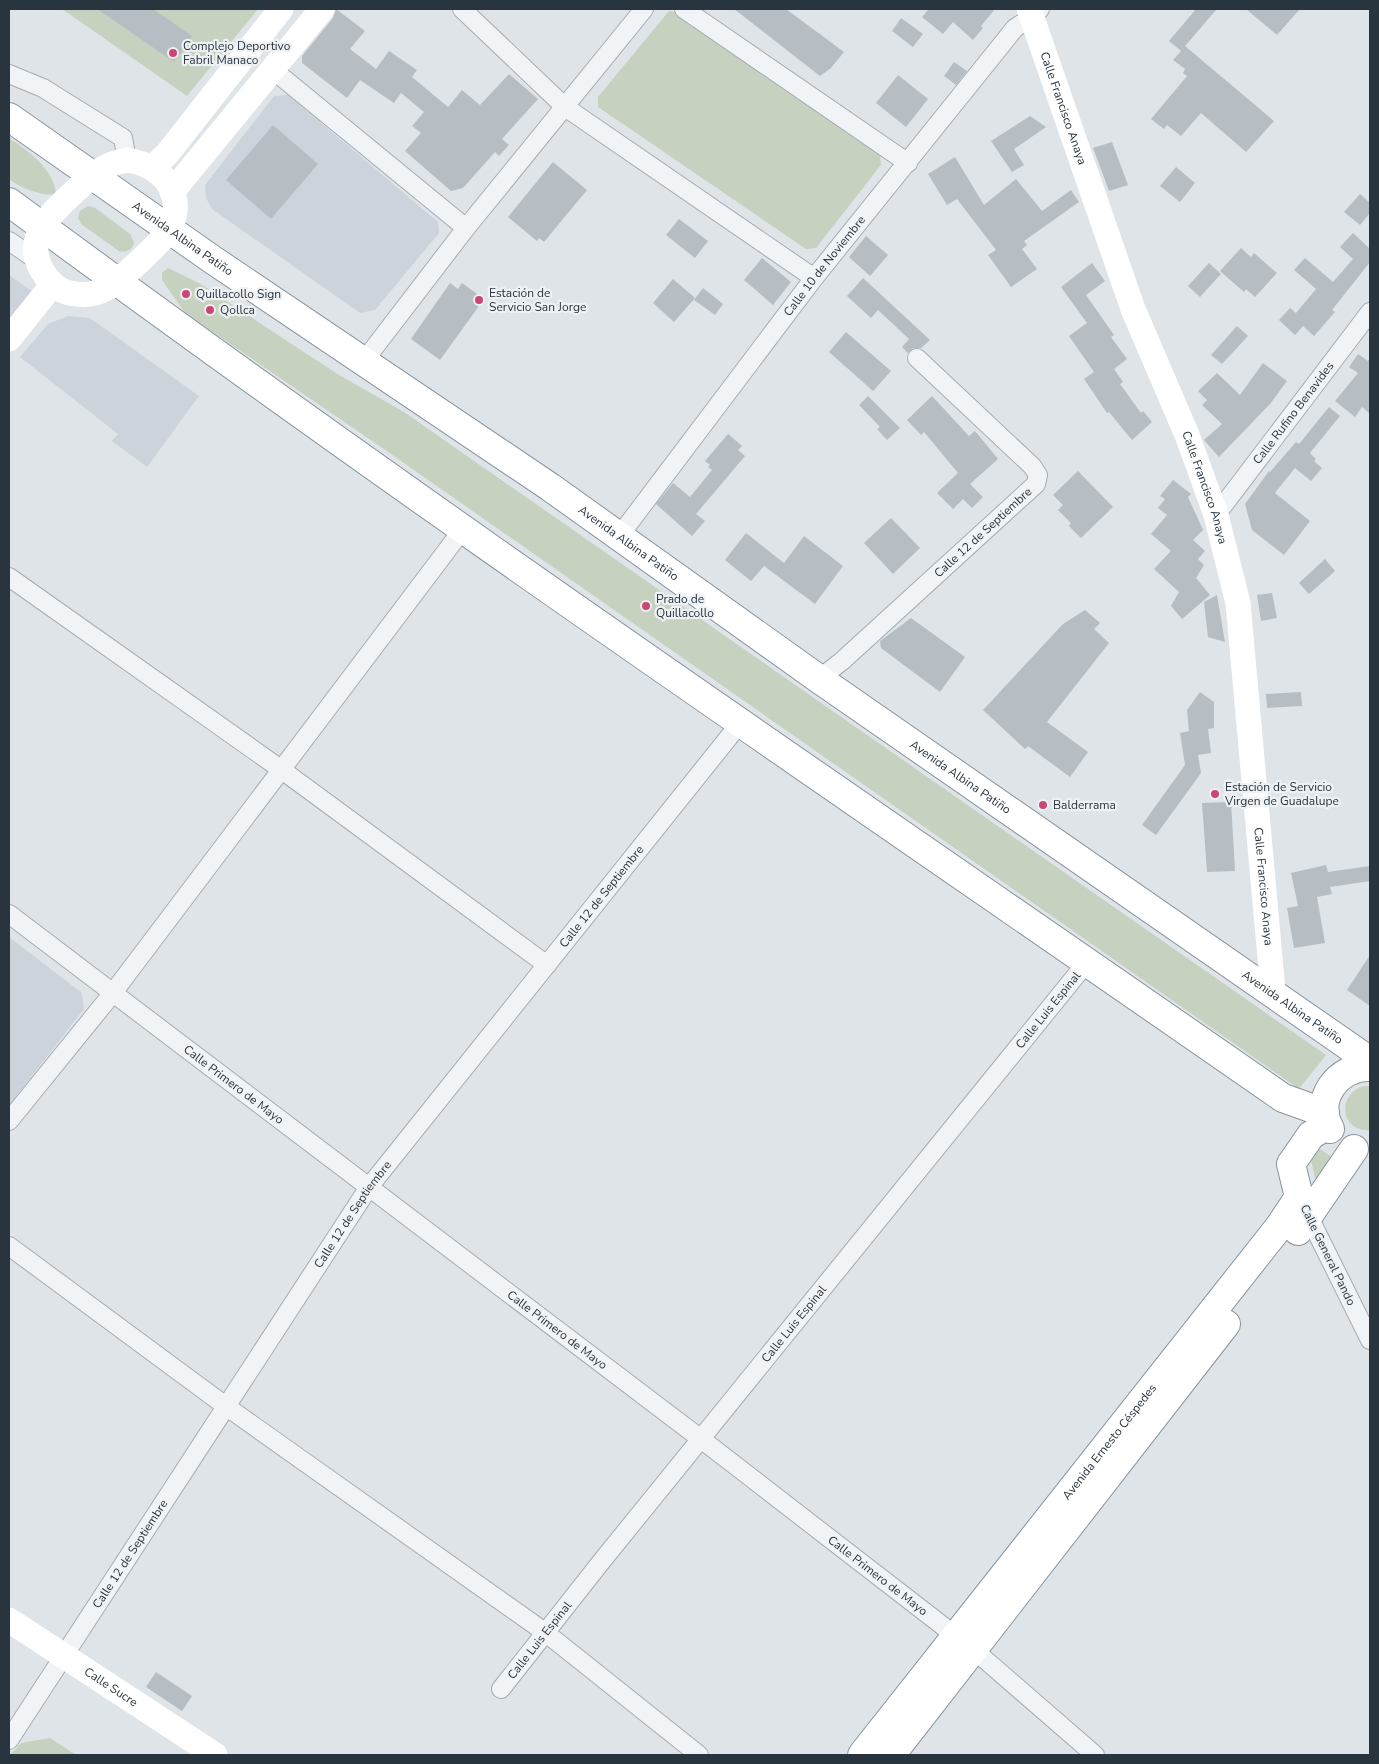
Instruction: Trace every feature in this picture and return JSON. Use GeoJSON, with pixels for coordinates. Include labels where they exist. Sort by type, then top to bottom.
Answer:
{"type":"FeatureCollection","features":[{"type":"Feature","properties":{"kind":"highway","name":"Avenida Albina Patiño"},"geometry":{"type":"LineString","coordinates":[[9,117],[169,230],[620,536],[819,679],[1273,991],[1370,1061]]}},
{"type":"Feature","properties":{"kind":"highway"},"geometry":{"type":"LineString","coordinates":[[9,202],[116,281],[463,529],[1283,1098],[1326,1119]]}},
{"type":"Feature","properties":{"kind":"highway"},"geometry":{"type":"LineString","coordinates":[[1362,1150],[1343,1144],[1334,1135],[1326,1119],[1325,1100],[1336,1079],[1352,1069],[1370,1067]]}},
{"type":"Feature","properties":{"kind":"highway"},"geometry":{"type":"LineString","coordinates":[[1304,1207],[1291,1164],[1326,1119]]}},
{"type":"Feature","properties":{"kind":"highway","name":"Avenida Ernesto Céspedes"},"geometry":{"type":"LineString","coordinates":[[862,1755],[964,1643],[1304,1207],[1324,1191],[1362,1150]]}},
{"type":"Feature","properties":{"kind":"highway","name":"Avenida Ernesto Céspedes"},"geometry":{"type":"LineString","coordinates":[[891,1755],[964,1643]]}},
{"type":"Feature","properties":{"kind":"main road"},"geometry":{"type":"LineString","coordinates":[[154,167],[281,9]]}},
{"type":"Feature","properties":{"kind":"main road"},"geometry":{"type":"LineString","coordinates":[[172,192],[322,9]]}},
{"type":"Feature","properties":{"kind":"main road","name":"Calle Francisco Anaya"},"geometry":{"type":"LineString","coordinates":[[1034,12],[1134,309],[1187,435],[1216,515],[1238,603],[1273,991]]}},
{"type":"Feature","properties":{"kind":"main road"},"geometry":{"type":"LineString","coordinates":[[127,160],[142,162],[154,167],[164,176],[172,192],[175,213],[169,230],[116,281],[97,293],[84,295],[70,294],[47,279],[38,261],[36,239],[41,226],[49,215],[93,175],[112,162],[127,160]]}},
{"type":"Feature","properties":{"kind":"main road"},"geometry":{"type":"LineString","coordinates":[[9,339],[53,284]]}},
{"type":"Feature","properties":{"kind":"main road","name":"Calle Sucre"},"geometry":{"type":"LineString","coordinates":[[9,1620],[215,1755]]}},
{"type":"Feature","properties":{"kind":"street"},"geometry":{"type":"LineString","coordinates":[[462,9],[566,107],[814,278]]}},
{"type":"Feature","properties":{"kind":"street"},"geometry":{"type":"LineString","coordinates":[[364,361],[466,228],[644,9]]}},
{"type":"Feature","properties":{"kind":"street"},"geometry":{"type":"LineString","coordinates":[[684,9],[908,163]]}},
{"type":"Feature","properties":{"kind":"street","name":"Calle 10 de Noviembre"},"geometry":{"type":"LineString","coordinates":[[620,536],[814,278],[1015,28],[1034,12]]}},
{"type":"Feature","properties":{"kind":"street"},"geometry":{"type":"LineString","coordinates":[[272,69],[466,228]]}},
{"type":"Feature","properties":{"kind":"street"},"geometry":{"type":"LineString","coordinates":[[9,74],[43,88],[124,138],[127,160]]}},
{"type":"Feature","properties":{"kind":"street"},"geometry":{"type":"LineString","coordinates":[[9,241],[38,261]]}},
{"type":"Feature","properties":{"kind":"street","name":"Calle Rufino Benavides"},"geometry":{"type":"LineString","coordinates":[[1216,515],[1370,312]]}},
{"type":"Feature","properties":{"kind":"street","name":"Calle 12 de Septiembre"},"geometry":{"type":"LineString","coordinates":[[819,679],[842,661],[1036,484],[1038,475],[1032,466],[917,358]]}},
{"type":"Feature","properties":{"kind":"street"},"geometry":{"type":"LineString","coordinates":[[9,1121],[112,994],[463,529]]}},
{"type":"Feature","properties":{"kind":"street"},"geometry":{"type":"LineString","coordinates":[[9,577],[282,770],[547,965]]}},
{"type":"Feature","properties":{"kind":"street","name":"Calle 12 de Septiembre"},"geometry":{"type":"LineString","coordinates":[[9,1740],[369,1188],[741,722]]}},
{"type":"Feature","properties":{"kind":"street","name":"Calle Primero de Mayo"},"geometry":{"type":"LineString","coordinates":[[9,914],[701,1439],[964,1643],[1095,1755]]}},
{"type":"Feature","properties":{"kind":"street","name":"Calle Luis Espinal"},"geometry":{"type":"LineString","coordinates":[[501,1689],[1087,962]]}},
{"type":"Feature","properties":{"kind":"street","name":"Calle General Pando"},"geometry":{"type":"LineString","coordinates":[[1304,1207],[1370,1340]]}},
{"type":"Feature","properties":{"kind":"street"},"geometry":{"type":"LineString","coordinates":[[9,1246],[227,1407],[546,1633],[699,1755]]}},
{"type":"Feature","properties":{"kind":"shaded area"},"geometry":{"type":"Polygon","coordinates":[[[288,95],[438,222],[439,233],[375,310],[360,313],[212,209],[206,198],[205,185],[274,96],[288,95]]]}},
{"type":"Feature","properties":{"kind":"shaded area"},"geometry":{"type":"Polygon","coordinates":[[[9,275],[33,292],[9,321],[9,275]]]}},
{"type":"Feature","properties":{"kind":"shaded area"},"geometry":{"type":"Polygon","coordinates":[[[68,316],[90,318],[199,396],[147,467],[112,441],[118,434],[20,357],[48,324],[68,316]]]}},
{"type":"Feature","properties":{"kind":"shaded area"},"geometry":{"type":"Polygon","coordinates":[[[9,937],[82,993],[84,1009],[9,1105],[9,937]]]}},
{"type":"Feature","properties":{"kind":"green space","name":"Complejo Deportivo Fabril Manaco"},"geometry":{"type":"Polygon","coordinates":[[[62,9],[258,9],[187,96],[62,9]]]}},
{"type":"Feature","properties":{"kind":"green space"},"geometry":{"type":"Polygon","coordinates":[[[669,11],[675,12],[880,154],[881,165],[816,248],[806,249],[598,107],[598,97],[669,11]]]}},
{"type":"Feature","properties":{"kind":"green space"},"geometry":{"type":"Polygon","coordinates":[[[9,138],[32,155],[45,169],[54,185],[56,194],[37,193],[9,179],[9,138]]]}},
{"type":"Feature","properties":{"kind":"green space"},"geometry":{"type":"Polygon","coordinates":[[[88,206],[95,208],[130,234],[134,243],[130,249],[124,252],[119,251],[81,224],[78,218],[80,211],[88,206]]]}},
{"type":"Feature","properties":{"kind":"green space","name":"Prado de Quillacollo"},"geometry":{"type":"Polygon","coordinates":[[[168,268],[199,283],[339,375],[404,412],[1326,1055],[1299,1089],[381,447],[185,313],[162,280],[162,273],[168,268]]]}},
{"type":"Feature","properties":{"kind":"green space"},"geometry":{"type":"Polygon","coordinates":[[[1370,1086],[1370,1130],[1360,1129],[1353,1125],[1345,1112],[1349,1096],[1355,1090],[1370,1086]]]}},
{"type":"Feature","properties":{"kind":"green space"},"geometry":{"type":"Polygon","coordinates":[[[1312,1144],[1335,1159],[1316,1182],[1309,1152],[1312,1144]]]}},
{"type":"Feature","properties":{"kind":"green space"},"geometry":{"type":"Polygon","coordinates":[[[50,1738],[76,1755],[10,1755],[21,1743],[50,1738]]]}},
{"type":"Feature","properties":{"kind":"building"},"geometry":{"type":"Polygon","coordinates":[[[97,9],[153,9],[192,36],[174,62],[97,9]]]}},
{"type":"Feature","properties":{"kind":"building"},"geometry":{"type":"Polygon","coordinates":[[[336,9],[365,31],[350,49],[376,69],[389,51],[417,70],[412,77],[448,107],[462,90],[480,105],[509,74],[538,99],[502,139],[509,145],[499,156],[495,152],[463,188],[451,191],[405,151],[421,133],[412,126],[424,112],[401,93],[394,103],[360,80],[347,98],[302,63],[302,56],[333,18],[336,9]]]}},
{"type":"Feature","properties":{"kind":"building"},"geometry":{"type":"Polygon","coordinates":[[[734,9],[786,9],[844,52],[831,68],[820,76],[734,9]]]}},
{"type":"Feature","properties":{"kind":"building"},"geometry":{"type":"Polygon","coordinates":[[[929,9],[995,9],[981,26],[983,28],[973,40],[953,22],[943,34],[922,17],[929,9]]]}},
{"type":"Feature","properties":{"kind":"building"},"geometry":{"type":"Polygon","coordinates":[[[1196,9],[1217,9],[1185,46],[1274,121],[1246,152],[1201,113],[1181,136],[1167,125],[1164,129],[1151,119],[1187,76],[1183,73],[1185,69],[1173,60],[1181,51],[1169,41],[1196,9]]]}},
{"type":"Feature","properties":{"kind":"building"},"geometry":{"type":"Polygon","coordinates":[[[1246,9],[1300,9],[1277,35],[1246,9]]]}},
{"type":"Feature","properties":{"kind":"building"},"geometry":{"type":"Polygon","coordinates":[[[901,18],[923,34],[913,47],[892,31],[901,18]]]}},
{"type":"Feature","properties":{"kind":"building"},"geometry":{"type":"Polygon","coordinates":[[[954,62],[967,71],[956,85],[944,76],[954,62]]]}},
{"type":"Feature","properties":{"kind":"building"},"geometry":{"type":"Polygon","coordinates":[[[898,75],[928,99],[906,127],[876,103],[898,75]]]}},
{"type":"Feature","properties":{"kind":"building"},"geometry":{"type":"Polygon","coordinates":[[[1030,116],[1046,127],[1014,149],[1024,165],[1012,172],[991,141],[1030,116]]]}},
{"type":"Feature","properties":{"kind":"building"},"geometry":{"type":"Polygon","coordinates":[[[273,125],[318,164],[271,219],[226,180],[273,125]]]}},
{"type":"Feature","properties":{"kind":"building"},"geometry":{"type":"Polygon","coordinates":[[[1112,142],[1128,185],[1109,191],[1093,148],[1112,142]]]}},
{"type":"Feature","properties":{"kind":"building"},"geometry":{"type":"Polygon","coordinates":[[[955,157],[984,205],[1016,179],[1042,211],[1071,190],[1079,202],[1024,241],[1027,245],[1022,249],[1037,269],[1011,287],[988,255],[996,250],[957,199],[947,205],[928,174],[955,157]]]}},
{"type":"Feature","properties":{"kind":"building"},"geometry":{"type":"Polygon","coordinates":[[[553,162],[587,190],[544,242],[539,238],[537,241],[508,217],[553,162]]]}},
{"type":"Feature","properties":{"kind":"building"},"geometry":{"type":"Polygon","coordinates":[[[1176,167],[1195,183],[1180,202],[1160,186],[1176,167]]]}},
{"type":"Feature","properties":{"kind":"building"},"geometry":{"type":"Polygon","coordinates":[[[1360,194],[1370,203],[1370,213],[1360,225],[1344,212],[1360,194]]]}},
{"type":"Feature","properties":{"kind":"building"},"geometry":{"type":"Polygon","coordinates":[[[679,219],[708,241],[695,258],[666,235],[679,219]]]}},
{"type":"Feature","properties":{"kind":"building"},"geometry":{"type":"Polygon","coordinates":[[[1353,233],[1370,249],[1370,262],[1332,310],[1335,312],[1314,336],[1303,326],[1295,335],[1279,320],[1290,308],[1296,313],[1316,289],[1294,270],[1305,258],[1333,282],[1353,259],[1340,247],[1353,233]]]}},
{"type":"Feature","properties":{"kind":"building"},"geometry":{"type":"Polygon","coordinates":[[[866,236],[888,255],[870,276],[849,257],[866,236]]]}},
{"type":"Feature","properties":{"kind":"building"},"geometry":{"type":"Polygon","coordinates":[[[1241,248],[1251,257],[1254,253],[1277,273],[1255,297],[1246,289],[1244,292],[1220,271],[1241,248]]]}},
{"type":"Feature","properties":{"kind":"building"},"geometry":{"type":"Polygon","coordinates":[[[762,258],[791,282],[773,305],[744,280],[762,258]]]}},
{"type":"Feature","properties":{"kind":"building"},"geometry":{"type":"Polygon","coordinates":[[[1092,263],[1105,281],[1086,295],[1114,335],[1111,337],[1127,359],[1114,369],[1123,382],[1120,384],[1141,413],[1143,411],[1152,422],[1132,440],[1109,412],[1107,413],[1084,379],[1094,372],[1069,336],[1087,323],[1061,287],[1092,263]]]}},
{"type":"Feature","properties":{"kind":"building"},"geometry":{"type":"Polygon","coordinates":[[[1209,263],[1221,274],[1200,297],[1188,286],[1209,263]]]}},
{"type":"Feature","properties":{"kind":"building"},"geometry":{"type":"Polygon","coordinates":[[[863,278],[930,340],[921,348],[913,348],[908,353],[902,347],[909,339],[878,310],[871,318],[847,296],[863,278]]]}},
{"type":"Feature","properties":{"kind":"building"},"geometry":{"type":"Polygon","coordinates":[[[673,279],[695,298],[674,322],[653,303],[673,279]]]}},
{"type":"Feature","properties":{"kind":"building"},"geometry":{"type":"Polygon","coordinates":[[[450,283],[458,289],[462,283],[484,299],[440,360],[411,339],[450,283]]]}},
{"type":"Feature","properties":{"kind":"building"},"geometry":{"type":"Polygon","coordinates":[[[703,288],[723,304],[715,315],[694,300],[703,288]]]}},
{"type":"Feature","properties":{"kind":"building"},"geometry":{"type":"Polygon","coordinates":[[[1237,326],[1248,336],[1222,364],[1211,355],[1237,326]]]}},
{"type":"Feature","properties":{"kind":"building"},"geometry":{"type":"Polygon","coordinates":[[[846,332],[891,371],[873,391],[829,352],[846,332]]]}},
{"type":"Feature","properties":{"kind":"building"},"geometry":{"type":"Polygon","coordinates":[[[1358,354],[1368,361],[1370,358],[1370,414],[1362,407],[1355,417],[1335,401],[1358,373],[1349,367],[1358,354]]]}},
{"type":"Feature","properties":{"kind":"building"},"geometry":{"type":"Polygon","coordinates":[[[1263,363],[1287,381],[1270,404],[1219,457],[1204,440],[1222,424],[1202,405],[1207,400],[1198,391],[1217,373],[1240,395],[1263,363]]]}},
{"type":"Feature","properties":{"kind":"building"},"geometry":{"type":"Polygon","coordinates":[[[868,396],[900,428],[887,440],[877,429],[880,427],[859,405],[868,396]]]}},
{"type":"Feature","properties":{"kind":"building"},"geometry":{"type":"Polygon","coordinates":[[[932,396],[969,436],[975,431],[998,459],[970,484],[983,497],[972,508],[963,499],[953,509],[937,493],[958,473],[924,432],[921,435],[907,420],[932,396]]]}},
{"type":"Feature","properties":{"kind":"building"},"geometry":{"type":"Polygon","coordinates":[[[1329,407],[1340,416],[1310,453],[1316,459],[1314,461],[1322,468],[1311,481],[1295,468],[1275,493],[1310,521],[1284,555],[1252,530],[1245,504],[1269,471],[1296,442],[1299,444],[1329,407]]]}},
{"type":"Feature","properties":{"kind":"building"},"geometry":{"type":"Polygon","coordinates":[[[728,434],[742,446],[738,450],[745,456],[696,514],[705,521],[692,536],[656,504],[673,483],[690,497],[712,470],[705,461],[728,434]]]}},
{"type":"Feature","properties":{"kind":"building"},"geometry":{"type":"Polygon","coordinates":[[[1078,471],[1113,507],[1081,538],[1069,526],[1071,523],[1058,510],[1063,505],[1053,495],[1078,471]]]}},
{"type":"Feature","properties":{"kind":"building"},"geometry":{"type":"Polygon","coordinates":[[[1173,480],[1191,494],[1188,497],[1203,530],[1193,540],[1205,551],[1198,559],[1204,565],[1196,578],[1210,595],[1182,619],[1171,606],[1179,592],[1154,569],[1171,551],[1151,534],[1167,515],[1158,508],[1165,499],[1160,496],[1173,480]]]}},
{"type":"Feature","properties":{"kind":"building"},"geometry":{"type":"Polygon","coordinates":[[[891,518],[920,548],[893,574],[864,543],[891,518]]]}},
{"type":"Feature","properties":{"kind":"building"},"geometry":{"type":"Polygon","coordinates":[[[746,533],[784,563],[804,536],[843,566],[815,604],[764,566],[751,581],[725,560],[746,533]]]}},
{"type":"Feature","properties":{"kind":"building"},"geometry":{"type":"Polygon","coordinates":[[[1325,559],[1335,571],[1309,594],[1299,583],[1325,559]]]}},
{"type":"Feature","properties":{"kind":"building"},"geometry":{"type":"Polygon","coordinates":[[[1272,593],[1277,618],[1261,621],[1257,595],[1272,593]]]}},
{"type":"Feature","properties":{"kind":"building"},"geometry":{"type":"Polygon","coordinates":[[[1217,595],[1225,642],[1208,637],[1204,602],[1217,595]]]}},
{"type":"Feature","properties":{"kind":"building"},"geometry":{"type":"Polygon","coordinates":[[[1085,610],[1100,623],[1094,629],[1109,643],[1047,722],[1088,752],[1070,777],[1028,746],[1025,749],[983,710],[1063,624],[1085,610]]]}},
{"type":"Feature","properties":{"kind":"building"},"geometry":{"type":"Polygon","coordinates":[[[911,618],[965,657],[940,692],[881,648],[880,641],[911,618]]]}},
{"type":"Feature","properties":{"kind":"building"},"geometry":{"type":"Polygon","coordinates":[[[1200,692],[1214,702],[1214,728],[1208,729],[1211,753],[1198,755],[1201,773],[1156,835],[1142,825],[1185,765],[1180,733],[1189,731],[1187,710],[1200,692]]]}},
{"type":"Feature","properties":{"kind":"building"},"geometry":{"type":"Polygon","coordinates":[[[1301,692],[1302,706],[1267,708],[1266,694],[1301,692]]]}},
{"type":"Feature","properties":{"kind":"building"},"geometry":{"type":"Polygon","coordinates":[[[1231,802],[1235,871],[1207,872],[1202,803],[1231,802]]]}},
{"type":"Feature","properties":{"kind":"building"},"geometry":{"type":"Polygon","coordinates":[[[1326,865],[1328,872],[1370,866],[1370,881],[1330,887],[1332,894],[1317,897],[1325,943],[1294,948],[1287,908],[1298,906],[1291,873],[1326,865]]]}},
{"type":"Feature","properties":{"kind":"building"},"geometry":{"type":"Polygon","coordinates":[[[1370,955],[1370,1006],[1347,990],[1370,955]]]}},
{"type":"Feature","properties":{"kind":"building"},"geometry":{"type":"Polygon","coordinates":[[[156,1672],[192,1696],[182,1711],[146,1687],[156,1672]]]}},
{"type":"Feature","properties":{"kind":"place","name":"Complejo Deportivo Fabril Manaco"},"geometry":{"type":"Point","coordinates":[173,53]}},
{"type":"Feature","properties":{"kind":"place","name":"Quillacollo Sign"},"geometry":{"type":"Point","coordinates":[186,294]}},
{"type":"Feature","properties":{"kind":"place","name":"Estación de Servicio San Jorge"},"geometry":{"type":"Point","coordinates":[479,300]}},
{"type":"Feature","properties":{"kind":"place","name":"Qollca"},"geometry":{"type":"Point","coordinates":[210,310]}},
{"type":"Feature","properties":{"kind":"place","name":"Prado de Quillacollo"},"geometry":{"type":"Point","coordinates":[646,606]}},
{"type":"Feature","properties":{"kind":"place","name":"Estación de Servicio Virgen de Guadalupe"},"geometry":{"type":"Point","coordinates":[1215,794]}},
{"type":"Feature","properties":{"kind":"place","name":"Balderrama"},"geometry":{"type":"Point","coordinates":[1043,805]}}]}
